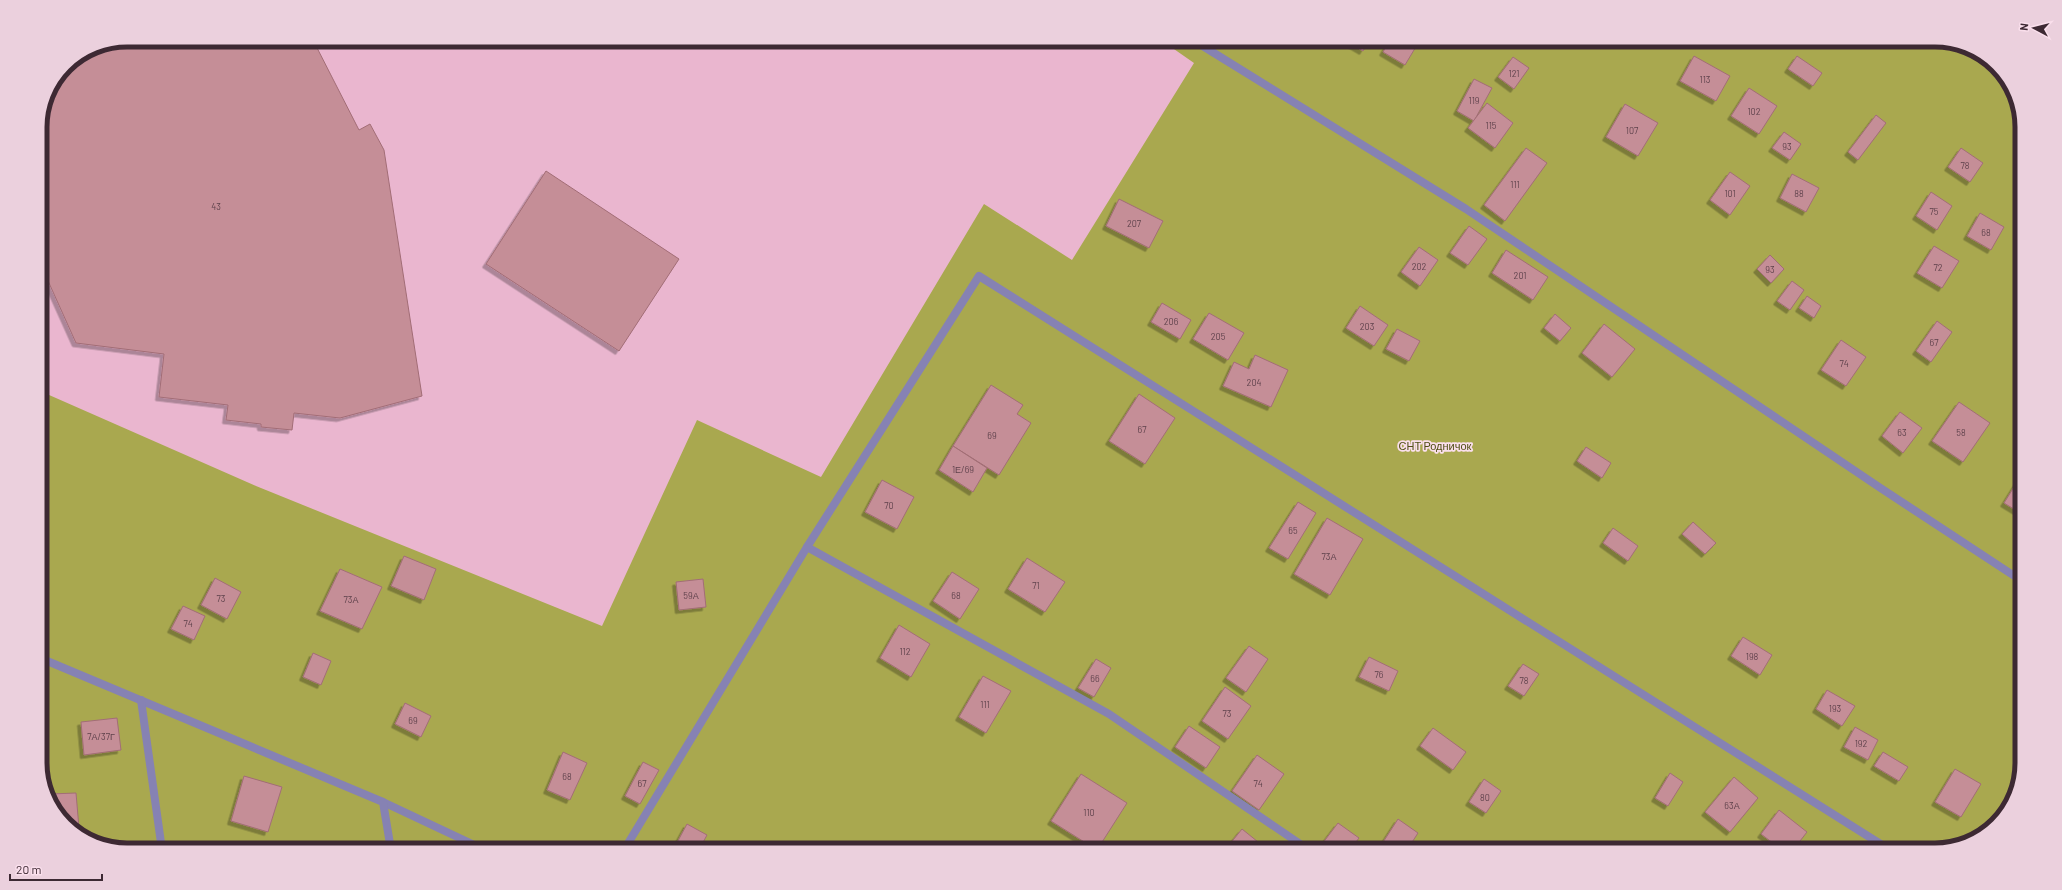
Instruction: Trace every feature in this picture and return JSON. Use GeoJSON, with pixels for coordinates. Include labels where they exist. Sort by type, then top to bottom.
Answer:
{"type":"FeatureCollection","features":[{"type":"Feature","properties":{"kind":"street"},"geometry":{"type":"LineString","coordinates":[[1204,47],[1466,209],[1879,487],[2015,576]]}},
{"type":"Feature","properties":{"kind":"street"},"geometry":{"type":"LineString","coordinates":[[628,843],[807,547],[979,276],[1879,843]]}},
{"type":"Feature","properties":{"kind":"street"},"geometry":{"type":"LineString","coordinates":[[807,547],[1109,714],[1299,843]]}},
{"type":"Feature","properties":{"kind":"street"},"geometry":{"type":"LineString","coordinates":[[47,661],[382,802],[470,843]]}},
{"type":"Feature","properties":{"kind":"street"},"geometry":{"type":"LineString","coordinates":[[141,700],[161,843]]}},
{"type":"Feature","properties":{"kind":"street"},"geometry":{"type":"LineString","coordinates":[[382,802],[390,843]]}},
{"type":"Feature","properties":{"kind":"green space","name":"СНТ Родничок"},"geometry":{"type":"Polygon","coordinates":[[[1171,47],[1941,47],[1966,53],[1984,63],[1992,70],[2007,91],[2011,101],[2015,121],[2015,769],[2011,789],[1999,812],[1980,830],[1971,835],[1956,840],[1935,843],[127,843],[106,840],[82,830],[60,808],[51,789],[47,769],[47,394],[256,486],[602,626],[697,420],[821,477],[984,204],[1072,260],[1194,63],[1171,47]]]}},
{"type":"Feature","properties":{"kind":"building"},"geometry":{"type":"Polygon","coordinates":[[[121,47],[317,47],[359,130],[370,124],[384,150],[422,396],[340,418],[294,413],[292,430],[261,427],[261,424],[226,420],[228,405],[159,397],[164,354],[76,343],[47,279],[47,121],[53,96],[63,78],[82,60],[96,53],[121,47]]]}},
{"type":"Feature","properties":{"kind":"building"},"geometry":{"type":"Polygon","coordinates":[[[1356,47],[1366,47],[1363,51],[1356,47]]]}},
{"type":"Feature","properties":{"kind":"building"},"geometry":{"type":"Polygon","coordinates":[[[1386,47],[1416,47],[1405,65],[1383,52],[1386,47]]]}},
{"type":"Feature","properties":{"kind":"building"},"geometry":{"type":"Polygon","coordinates":[[[1694,56],[1730,76],[1716,101],[1680,81],[1694,56]]]}},
{"type":"Feature","properties":{"kind":"building"},"geometry":{"type":"Polygon","coordinates":[[[1797,56],[1822,73],[1813,86],[1788,69],[1797,56]]]}},
{"type":"Feature","properties":{"kind":"building"},"geometry":{"type":"Polygon","coordinates":[[[1513,57],[1529,68],[1514,89],[1498,77],[1513,57]]]}},
{"type":"Feature","properties":{"kind":"building"},"geometry":{"type":"Polygon","coordinates":[[[1474,79],[1492,88],[1474,121],[1457,111],[1474,79]]]}},
{"type":"Feature","properties":{"kind":"building"},"geometry":{"type":"Polygon","coordinates":[[[1749,88],[1777,106],[1759,134],[1731,116],[1749,88]]]}},
{"type":"Feature","properties":{"kind":"building"},"geometry":{"type":"Polygon","coordinates":[[[1487,103],[1513,123],[1495,148],[1468,128],[1487,103]]]}},
{"type":"Feature","properties":{"kind":"building"},"geometry":{"type":"Polygon","coordinates":[[[1625,104],[1658,123],[1638,156],[1606,137],[1625,104]]]}},
{"type":"Feature","properties":{"kind":"building"},"geometry":{"type":"Polygon","coordinates":[[[1876,115],[1886,123],[1858,160],[1848,152],[1876,115]]]}},
{"type":"Feature","properties":{"kind":"building"},"geometry":{"type":"Polygon","coordinates":[[[1784,132],[1801,144],[1790,160],[1772,148],[1784,132]]]}},
{"type":"Feature","properties":{"kind":"building"},"geometry":{"type":"Polygon","coordinates":[[[1526,148],[1547,163],[1505,221],[1484,205],[1526,148]]]}},
{"type":"Feature","properties":{"kind":"building"},"geometry":{"type":"Polygon","coordinates":[[[1961,148],[1983,163],[1970,182],[1948,167],[1961,148]]]}},
{"type":"Feature","properties":{"kind":"building"},"geometry":{"type":"Polygon","coordinates":[[[546,171],[679,259],[619,351],[486,264],[546,171]]]}},
{"type":"Feature","properties":{"kind":"building"},"geometry":{"type":"Polygon","coordinates":[[[1730,172],[1750,186],[1730,215],[1710,200],[1730,172]]]}},
{"type":"Feature","properties":{"kind":"building"},"geometry":{"type":"Polygon","coordinates":[[[1792,174],[1819,188],[1806,212],[1780,198],[1792,174]]]}},
{"type":"Feature","properties":{"kind":"building"},"geometry":{"type":"Polygon","coordinates":[[[1931,192],[1952,206],[1937,230],[1916,216],[1931,192]]]}},
{"type":"Feature","properties":{"kind":"building"},"geometry":{"type":"Polygon","coordinates":[[[1119,199],[1163,221],[1149,248],[1106,226],[1119,199]]]}},
{"type":"Feature","properties":{"kind":"building"},"geometry":{"type":"Polygon","coordinates":[[[1980,213],[2004,227],[1991,250],[1967,236],[1980,213]]]}},
{"type":"Feature","properties":{"kind":"building"},"geometry":{"type":"Polygon","coordinates":[[[1469,226],[1487,239],[1468,265],[1450,253],[1469,226]]]}},
{"type":"Feature","properties":{"kind":"building"},"geometry":{"type":"Polygon","coordinates":[[[1934,246],[1959,261],[1942,288],[1917,273],[1934,246]]]}},
{"type":"Feature","properties":{"kind":"building"},"geometry":{"type":"Polygon","coordinates":[[[1419,247],[1438,260],[1420,286],[1401,272],[1419,247]]]}},
{"type":"Feature","properties":{"kind":"building"},"geometry":{"type":"Polygon","coordinates":[[[1506,250],[1548,277],[1533,300],[1492,273],[1506,250]]]}},
{"type":"Feature","properties":{"kind":"building"},"geometry":{"type":"Polygon","coordinates":[[[1770,255],[1784,269],[1771,283],[1757,269],[1770,255]]]}},
{"type":"Feature","properties":{"kind":"building"},"geometry":{"type":"Polygon","coordinates":[[[1792,281],[1804,290],[1790,310],[1777,301],[1792,281]]]}},
{"type":"Feature","properties":{"kind":"building"},"geometry":{"type":"Polygon","coordinates":[[[1807,296],[1821,306],[1814,318],[1799,308],[1807,296]]]}},
{"type":"Feature","properties":{"kind":"building"},"geometry":{"type":"Polygon","coordinates":[[[1162,303],[1191,320],[1180,339],[1151,322],[1162,303]]]}},
{"type":"Feature","properties":{"kind":"building"},"geometry":{"type":"Polygon","coordinates":[[[1360,306],[1388,325],[1374,346],[1346,328],[1360,306]]]}},
{"type":"Feature","properties":{"kind":"building"},"geometry":{"type":"Polygon","coordinates":[[[1209,313],[1244,333],[1228,360],[1193,339],[1209,313]]]}},
{"type":"Feature","properties":{"kind":"building"},"geometry":{"type":"Polygon","coordinates":[[[1555,314],[1571,328],[1560,341],[1544,328],[1555,314]]]}},
{"type":"Feature","properties":{"kind":"building"},"geometry":{"type":"Polygon","coordinates":[[[1937,321],[1952,332],[1931,362],[1916,351],[1937,321]]]}},
{"type":"Feature","properties":{"kind":"building"},"geometry":{"type":"Polygon","coordinates":[[[1604,324],[1635,349],[1612,377],[1582,353],[1604,324]]]}},
{"type":"Feature","properties":{"kind":"building"},"geometry":{"type":"Polygon","coordinates":[[[1397,329],[1420,341],[1409,361],[1386,349],[1397,329]]]}},
{"type":"Feature","properties":{"kind":"building"},"geometry":{"type":"Polygon","coordinates":[[[1841,340],[1866,357],[1846,386],[1821,370],[1841,340]]]}},
{"type":"Feature","properties":{"kind":"building"},"geometry":{"type":"Polygon","coordinates":[[[1255,355],[1288,370],[1271,407],[1223,386],[1234,362],[1249,369],[1255,355]]]}},
{"type":"Feature","properties":{"kind":"building"},"geometry":{"type":"Polygon","coordinates":[[[991,385],[1023,405],[1017,414],[1031,423],[999,475],[953,446],[991,385]]]}},
{"type":"Feature","properties":{"kind":"building"},"geometry":{"type":"Polygon","coordinates":[[[1139,394],[1175,418],[1145,464],[1109,441],[1139,394]]]}},
{"type":"Feature","properties":{"kind":"building"},"geometry":{"type":"Polygon","coordinates":[[[1959,402],[1990,423],[1963,462],[1932,441],[1959,402]]]}},
{"type":"Feature","properties":{"kind":"building"},"geometry":{"type":"Polygon","coordinates":[[[1900,412],[1922,428],[1903,453],[1882,436],[1900,412]]]}},
{"type":"Feature","properties":{"kind":"building"},"geometry":{"type":"Polygon","coordinates":[[[953,446],[987,468],[973,492],[939,470],[953,446]]]}},
{"type":"Feature","properties":{"kind":"building"},"geometry":{"type":"Polygon","coordinates":[[[1586,447],[1611,463],[1602,478],[1577,461],[1586,447]]]}},
{"type":"Feature","properties":{"kind":"building"},"geometry":{"type":"Polygon","coordinates":[[[882,480],[914,497],[897,529],[865,512],[882,480]]]}},
{"type":"Feature","properties":{"kind":"building"},"geometry":{"type":"Polygon","coordinates":[[[2015,485],[2015,510],[2004,503],[2015,485]]]}},
{"type":"Feature","properties":{"kind":"building"},"geometry":{"type":"Polygon","coordinates":[[[1298,502],[1316,513],[1288,559],[1269,548],[1298,502]]]}},
{"type":"Feature","properties":{"kind":"building"},"geometry":{"type":"Polygon","coordinates":[[[1327,518],[1363,539],[1330,595],[1294,574],[1327,518]]]}},
{"type":"Feature","properties":{"kind":"building"},"geometry":{"type":"Polygon","coordinates":[[[1693,522],[1716,543],[1705,554],[1682,534],[1693,522]]]}},
{"type":"Feature","properties":{"kind":"building"},"geometry":{"type":"Polygon","coordinates":[[[1613,528],[1638,546],[1628,561],[1603,543],[1613,528]]]}},
{"type":"Feature","properties":{"kind":"building"},"geometry":{"type":"Polygon","coordinates":[[[404,556],[436,569],[424,600],[391,586],[404,556]]]}},
{"type":"Feature","properties":{"kind":"building"},"geometry":{"type":"Polygon","coordinates":[[[1027,558],[1065,582],[1045,612],[1008,589],[1027,558]]]}},
{"type":"Feature","properties":{"kind":"building"},"geometry":{"type":"Polygon","coordinates":[[[340,569],[382,587],[362,629],[320,611],[340,569]]]}},
{"type":"Feature","properties":{"kind":"building"},"geometry":{"type":"Polygon","coordinates":[[[952,572],[979,589],[960,619],[933,601],[952,572]]]}},
{"type":"Feature","properties":{"kind":"building"},"geometry":{"type":"Polygon","coordinates":[[[215,578],[241,592],[227,619],[201,605],[215,578]]]}},
{"type":"Feature","properties":{"kind":"building"},"geometry":{"type":"Polygon","coordinates":[[[703,579],[706,607],[679,610],[676,582],[703,579]]]}},
{"type":"Feature","properties":{"kind":"building"},"geometry":{"type":"Polygon","coordinates":[[[183,606],[205,616],[194,640],[171,629],[183,606]]]}},
{"type":"Feature","properties":{"kind":"building"},"geometry":{"type":"Polygon","coordinates":[[[899,625],[930,644],[911,677],[880,658],[899,625]]]}},
{"type":"Feature","properties":{"kind":"building"},"geometry":{"type":"Polygon","coordinates":[[[1743,637],[1772,655],[1760,675],[1731,656],[1743,637]]]}},
{"type":"Feature","properties":{"kind":"building"},"geometry":{"type":"Polygon","coordinates":[[[1249,646],[1268,659],[1246,692],[1226,678],[1249,646]]]}},
{"type":"Feature","properties":{"kind":"building"},"geometry":{"type":"Polygon","coordinates":[[[313,653],[331,661],[321,685],[303,677],[313,653]]]}},
{"type":"Feature","properties":{"kind":"building"},"geometry":{"type":"Polygon","coordinates":[[[1369,657],[1398,671],[1389,691],[1359,677],[1369,657]]]}},
{"type":"Feature","properties":{"kind":"building"},"geometry":{"type":"Polygon","coordinates":[[[1096,659],[1111,668],[1094,697],[1078,688],[1096,659]]]}},
{"type":"Feature","properties":{"kind":"building"},"geometry":{"type":"Polygon","coordinates":[[[1523,664],[1539,674],[1524,696],[1508,686],[1523,664]]]}},
{"type":"Feature","properties":{"kind":"building"},"geometry":{"type":"Polygon","coordinates":[[[983,676],[1011,691],[986,733],[959,717],[983,676]]]}},
{"type":"Feature","properties":{"kind":"building"},"geometry":{"type":"Polygon","coordinates":[[[1225,687],[1251,706],[1228,739],[1202,721],[1225,687]]]}},
{"type":"Feature","properties":{"kind":"building"},"geometry":{"type":"Polygon","coordinates":[[[1827,690],[1855,706],[1842,726],[1816,709],[1827,690]]]}},
{"type":"Feature","properties":{"kind":"building"},"geometry":{"type":"Polygon","coordinates":[[[405,703],[431,716],[421,737],[395,724],[405,703]]]}},
{"type":"Feature","properties":{"kind":"building"},"geometry":{"type":"Polygon","coordinates":[[[117,718],[121,750],[84,755],[81,722],[117,718]]]}},
{"type":"Feature","properties":{"kind":"building"},"geometry":{"type":"Polygon","coordinates":[[[1189,726],[1220,747],[1206,768],[1175,747],[1189,726]]]}},
{"type":"Feature","properties":{"kind":"building"},"geometry":{"type":"Polygon","coordinates":[[[1855,727],[1878,740],[1868,760],[1844,747],[1855,727]]]}},
{"type":"Feature","properties":{"kind":"building"},"geometry":{"type":"Polygon","coordinates":[[[1433,728],[1466,752],[1453,770],[1420,746],[1433,728]]]}},
{"type":"Feature","properties":{"kind":"building"},"geometry":{"type":"Polygon","coordinates":[[[563,752],[587,763],[570,800],[547,790],[563,752]]]}},
{"type":"Feature","properties":{"kind":"building"},"geometry":{"type":"Polygon","coordinates":[[[1883,752],[1908,767],[1899,781],[1874,766],[1883,752]]]}},
{"type":"Feature","properties":{"kind":"building"},"geometry":{"type":"Polygon","coordinates":[[[1257,755],[1284,774],[1259,810],[1232,791],[1257,755]]]}},
{"type":"Feature","properties":{"kind":"building"},"geometry":{"type":"Polygon","coordinates":[[[643,762],[659,770],[640,804],[625,796],[643,762]]]}},
{"type":"Feature","properties":{"kind":"building"},"geometry":{"type":"Polygon","coordinates":[[[1955,769],[1981,784],[1961,817],[1935,802],[1955,769]]]}},
{"type":"Feature","properties":{"kind":"building"},"geometry":{"type":"Polygon","coordinates":[[[1670,773],[1683,782],[1668,806],[1655,798],[1670,773]]]}},
{"type":"Feature","properties":{"kind":"building"},"geometry":{"type":"Polygon","coordinates":[[[1081,774],[1127,803],[1101,843],[1086,843],[1051,821],[1081,774]]]}},
{"type":"Feature","properties":{"kind":"building"},"geometry":{"type":"Polygon","coordinates":[[[244,776],[282,787],[268,832],[231,821],[244,776]]]}},
{"type":"Feature","properties":{"kind":"building"},"geometry":{"type":"Polygon","coordinates":[[[1734,777],[1758,798],[1730,832],[1705,812],[1734,777]]]}},
{"type":"Feature","properties":{"kind":"building"},"geometry":{"type":"Polygon","coordinates":[[[1484,779],[1501,791],[1486,813],[1469,802],[1484,779]]]}},
{"type":"Feature","properties":{"kind":"building"},"geometry":{"type":"Polygon","coordinates":[[[76,793],[79,827],[60,808],[53,794],[76,793]]]}},
{"type":"Feature","properties":{"kind":"building"},"geometry":{"type":"Polygon","coordinates":[[[1779,810],[1807,832],[1798,843],[1773,843],[1761,834],[1779,810]]]}},
{"type":"Feature","properties":{"kind":"building"},"geometry":{"type":"Polygon","coordinates":[[[1398,819],[1418,833],[1412,843],[1383,843],[1398,819]]]}},
{"type":"Feature","properties":{"kind":"building"},"geometry":{"type":"Polygon","coordinates":[[[1338,823],[1359,838],[1355,843],[1323,843],[1338,823]]]}},
{"type":"Feature","properties":{"kind":"building"},"geometry":{"type":"Polygon","coordinates":[[[687,824],[707,835],[703,843],[677,843],[687,824]]]}},
{"type":"Feature","properties":{"kind":"building"},"geometry":{"type":"Polygon","coordinates":[[[1242,829],[1259,843],[1231,843],[1242,829]]]}}]}
